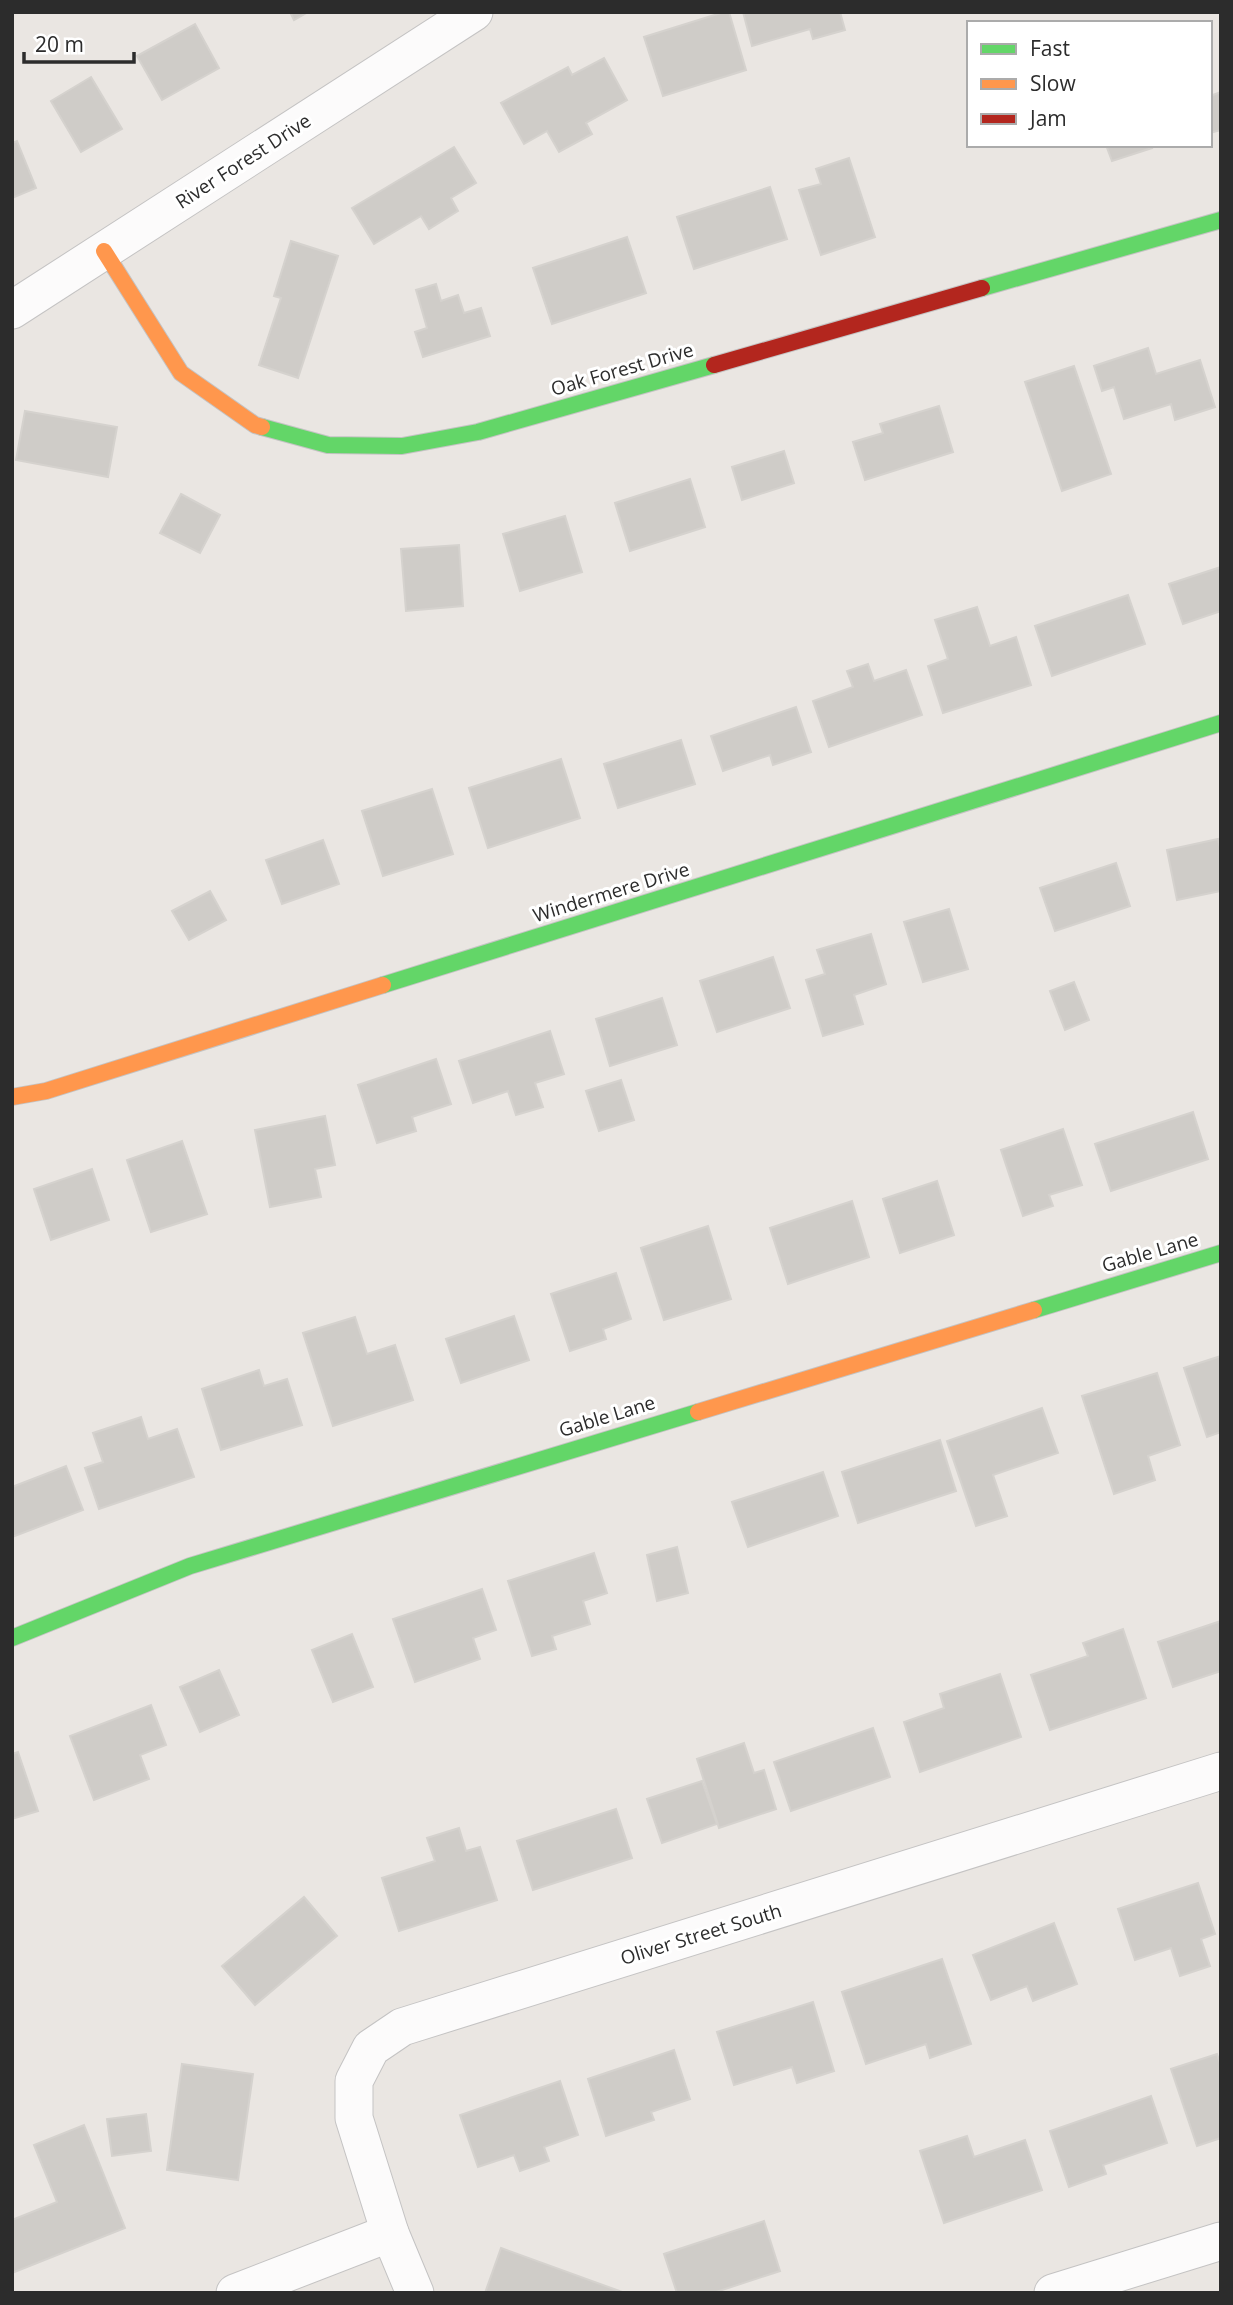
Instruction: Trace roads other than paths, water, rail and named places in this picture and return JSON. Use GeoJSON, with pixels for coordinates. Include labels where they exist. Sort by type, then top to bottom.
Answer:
{"type":"FeatureCollection","features":[{"type":"Feature","properties":{"kind":"street","name":"River Forest Drive"},"geometry":{"type":"LineString","coordinates":[[12,310],[474,12]]}},
{"type":"Feature","properties":{"kind":"street","name":"Oak Forest Drive"},"geometry":{"type":"LineString","coordinates":[[104,251],[181,373],[255,425],[328,445],[402,446],[478,432],[1221,220]]}},
{"type":"Feature","properties":{"kind":"street","name":"Windermere Drive"},"geometry":{"type":"LineString","coordinates":[[12,1097],[46,1091],[1221,723]]}},
{"type":"Feature","properties":{"kind":"street","name":"Gable Lane"},"geometry":{"type":"LineString","coordinates":[[12,1639],[190,1566],[1016,1313],[1221,1253]]}},
{"type":"Feature","properties":{"kind":"street","name":"Oliver Street South"},"geometry":{"type":"LineString","coordinates":[[415,2293],[390,2233],[354,2118],[354,2081],[371,2048],[402,2027],[1221,1771]]}},
{"type":"Feature","properties":{"kind":"street"},"geometry":{"type":"LineString","coordinates":[[235,2293],[390,2233]]}},
{"type":"Feature","properties":{"kind":"street"},"geometry":{"type":"LineString","coordinates":[[1053,2293],[1221,2241]]}}]}
